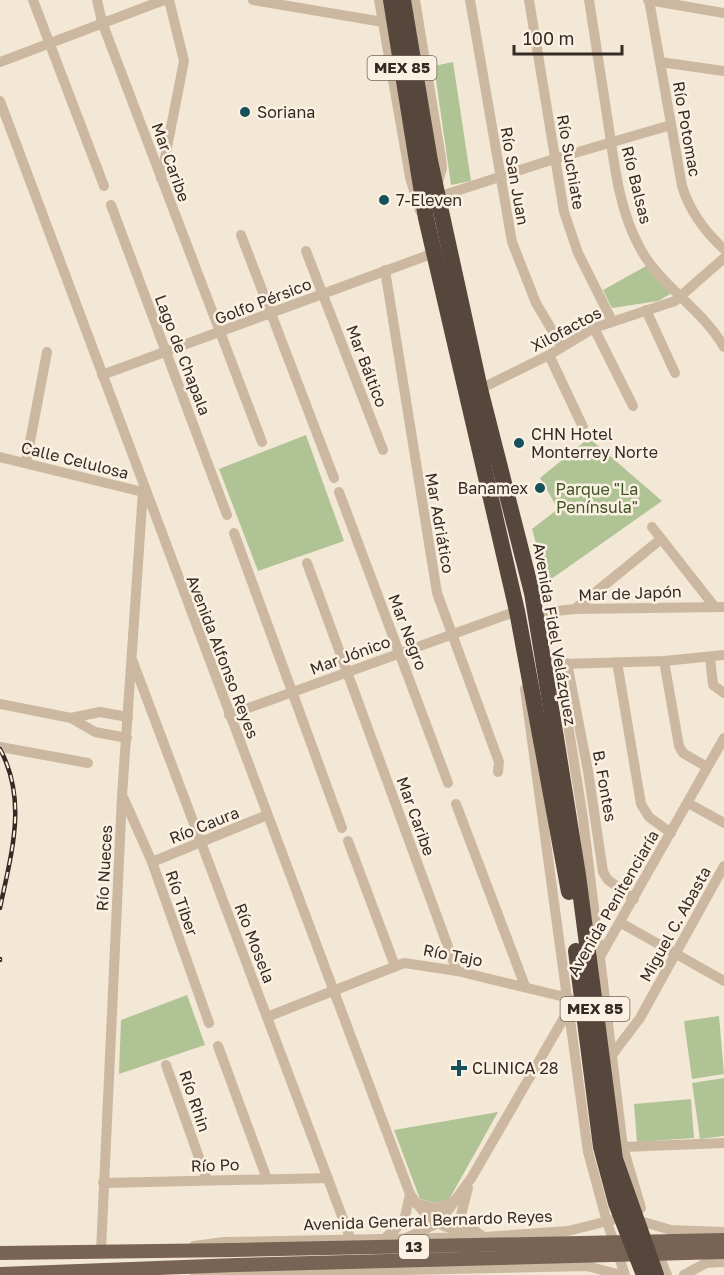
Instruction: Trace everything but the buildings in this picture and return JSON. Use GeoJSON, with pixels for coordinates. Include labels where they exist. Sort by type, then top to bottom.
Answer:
{"type":"FeatureCollection","features":[{"type":"Feature","properties":{"kind":"highway","name":"Avenida Fidel Velázquez"},"geometry":{"type":"LineString","coordinates":[[391,0],[419,136],[437,193],[480,389],[547,658],[548,739],[601,1147],[616,1203],[644,1275]]}},
{"type":"Feature","properties":{"kind":"highway","name":"Avenida Fidel Velázquez"},"geometry":{"type":"LineString","coordinates":[[403,0],[426,218],[517,611],[527,664],[548,739],[578,874],[615,1159],[656,1275]]}},
{"type":"Feature","properties":{"kind":"main road","name":"Avenida General Bernardo Reyes"},"geometry":{"type":"LineString","coordinates":[[0,1253],[724,1240]]}},
{"type":"Feature","properties":{"kind":"main road","name":"13"},"geometry":{"type":"LineString","coordinates":[[0,1274],[88,1273],[236,1265],[724,1252]]}},
{"type":"Feature","properties":{"kind":"street"},"geometry":{"type":"LineString","coordinates":[[33,0],[104,186]]}},
{"type":"Feature","properties":{"kind":"street","name":"Mar Caribe"},"geometry":{"type":"LineString","coordinates":[[97,0],[102,22],[262,442]]}},
{"type":"Feature","properties":{"kind":"street"},"geometry":{"type":"LineString","coordinates":[[0,62],[164,0]]}},
{"type":"Feature","properties":{"kind":"street"},"geometry":{"type":"LineString","coordinates":[[161,178],[184,61],[169,0]]}},
{"type":"Feature","properties":{"kind":"street"},"geometry":{"type":"LineString","coordinates":[[253,0],[383,22]]}},
{"type":"Feature","properties":{"kind":"street"},"geometry":{"type":"LineString","coordinates":[[379,0],[414,197],[418,210],[426,218]]}},
{"type":"Feature","properties":{"kind":"street"},"geometry":{"type":"LineString","coordinates":[[415,0],[442,168],[437,193],[671,125]]}},
{"type":"Feature","properties":{"kind":"street","name":"Río San Juan"},"geometry":{"type":"LineString","coordinates":[[470,0],[498,177],[517,260],[536,303],[562,347]]}},
{"type":"Feature","properties":{"kind":"street","name":"Río Suchiate"},"geometry":{"type":"LineString","coordinates":[[529,0],[554,159],[571,235],[612,321]]}},
{"type":"Feature","properties":{"kind":"street","name":"Río Balsas"},"geometry":{"type":"LineString","coordinates":[[589,0],[611,142],[624,208],[638,245],[653,268],[682,297],[724,347]]}},
{"type":"Feature","properties":{"kind":"street"},"geometry":{"type":"LineString","coordinates":[[649,0],[724,13]]}},
{"type":"Feature","properties":{"kind":"street","name":"Río Potomac"},"geometry":{"type":"LineString","coordinates":[[649,0],[686,199],[709,236],[724,249]]}},
{"type":"Feature","properties":{"kind":"street"},"geometry":{"type":"LineString","coordinates":[[660,62],[724,71]]}},
{"type":"Feature","properties":{"kind":"street","name":"Avenida Alfonso Reyes"},"geometry":{"type":"LineString","coordinates":[[0,101],[143,490],[413,1198],[436,1224],[481,1237]]}},
{"type":"Feature","properties":{"kind":"street"},"geometry":{"type":"LineString","coordinates":[[0,122],[11,130]]}},
{"type":"Feature","properties":{"kind":"street","name":"Lago de Chapala"},"geometry":{"type":"LineString","coordinates":[[111,205],[227,515]]}},
{"type":"Feature","properties":{"kind":"street"},"geometry":{"type":"LineString","coordinates":[[241,235],[334,478]]}},
{"type":"Feature","properties":{"kind":"street","name":"Mar Báltico"},"geometry":{"type":"LineString","coordinates":[[306,251],[383,450]]}},
{"type":"Feature","properties":{"kind":"street","name":"Golfo Pérsico"},"geometry":{"type":"LineString","coordinates":[[102,375],[434,253]]}},
{"type":"Feature","properties":{"kind":"street","name":"Xilofactos"},"geometry":{"type":"LineString","coordinates":[[480,389],[549,356],[594,328],[664,306],[682,297],[724,258]]}},
{"type":"Feature","properties":{"kind":"street","name":"Mar Adriático"},"geometry":{"type":"LineString","coordinates":[[385,270],[428,549],[437,593],[499,762],[498,772]]}},
{"type":"Feature","properties":{"kind":"street"},"geometry":{"type":"LineString","coordinates":[[646,310],[675,373]]}},
{"type":"Feature","properties":{"kind":"street"},"geometry":{"type":"LineString","coordinates":[[594,328],[633,406]]}},
{"type":"Feature","properties":{"kind":"street"},"geometry":{"type":"LineString","coordinates":[[26,463],[47,351]]}},
{"type":"Feature","properties":{"kind":"street"},"geometry":{"type":"LineString","coordinates":[[549,356],[583,428]]}},
{"type":"Feature","properties":{"kind":"street","name":"Calle Celulosa"},"geometry":{"type":"LineString","coordinates":[[0,457],[143,490]]}},
{"type":"Feature","properties":{"kind":"street","name":"Río Nueces"},"geometry":{"type":"LineString","coordinates":[[101,1251],[122,796],[143,490]]}},
{"type":"Feature","properties":{"kind":"street","name":"Mar Negro"},"geometry":{"type":"LineString","coordinates":[[339,492],[448,783]]}},
{"type":"Feature","properties":{"kind":"street"},"geometry":{"type":"LineString","coordinates":[[652,526],[719,606]]}},
{"type":"Feature","properties":{"kind":"street"},"geometry":{"type":"LineString","coordinates":[[234,533],[342,828]]}},
{"type":"Feature","properties":{"kind":"street"},"geometry":{"type":"LineString","coordinates":[[575,609],[661,539]]}},
{"type":"Feature","properties":{"kind":"street","name":"Mar Caribe"},"geometry":{"type":"LineString","coordinates":[[307,563],[457,971]]}},
{"type":"Feature","properties":{"kind":"street","name":"Mar de Japón"},"geometry":{"type":"LineString","coordinates":[[536,613],[575,609],[719,606]]}},
{"type":"Feature","properties":{"kind":"street","name":"Mar Jónico"},"geometry":{"type":"LineString","coordinates":[[229,716],[451,633],[517,611]]}},
{"type":"Feature","properties":{"kind":"street"},"geometry":{"type":"LineString","coordinates":[[547,658],[567,663],[664,661],[724,655]]}},
{"type":"Feature","properties":{"kind":"street","name":"Río Mosela"},"geometry":{"type":"LineString","coordinates":[[131,656],[351,1240]]}},
{"type":"Feature","properties":{"kind":"street"},"geometry":{"type":"LineString","coordinates":[[710,657],[713,685],[724,693]]}},
{"type":"Feature","properties":{"kind":"street"},"geometry":{"type":"LineString","coordinates":[[547,658],[565,706],[586,845],[598,960],[623,1147],[646,1223],[667,1275]]}},
{"type":"Feature","properties":{"kind":"street"},"geometry":{"type":"LineString","coordinates":[[664,661],[677,741],[683,753],[707,767]]}},
{"type":"Feature","properties":{"kind":"street"},"geometry":{"type":"LineString","coordinates":[[617,662],[641,804],[649,817],[671,833]]}},
{"type":"Feature","properties":{"kind":"street","name":"B. Fontes"},"geometry":{"type":"LineString","coordinates":[[567,663],[606,878],[634,899]]}},
{"type":"Feature","properties":{"kind":"street"},"geometry":{"type":"LineString","coordinates":[[527,664],[526,706],[593,1170],[625,1275]]}},
{"type":"Feature","properties":{"kind":"street"},"geometry":{"type":"LineString","coordinates":[[0,704],[71,718],[95,732],[127,738]]}},
{"type":"Feature","properties":{"kind":"street"},"geometry":{"type":"LineString","coordinates":[[71,718],[100,712],[128,717]]}},
{"type":"Feature","properties":{"kind":"street","name":"Avenida Penitenciaría"},"geometry":{"type":"LineString","coordinates":[[406,1238],[436,1224],[472,1177],[569,1003],[621,923],[724,738]]}},
{"type":"Feature","properties":{"kind":"street"},"geometry":{"type":"LineString","coordinates":[[0,747],[88,763]]}},
{"type":"Feature","properties":{"kind":"street","name":"Río Tiber"},"geometry":{"type":"LineString","coordinates":[[122,796],[152,862],[209,1023]]}},
{"type":"Feature","properties":{"kind":"street"},"geometry":{"type":"LineString","coordinates":[[688,803],[724,824]]}},
{"type":"Feature","properties":{"kind":"street"},"geometry":{"type":"LineString","coordinates":[[456,804],[525,986]]}},
{"type":"Feature","properties":{"kind":"street","name":"Río Caura"},"geometry":{"type":"LineString","coordinates":[[152,862],[267,815]]}},
{"type":"Feature","properties":{"kind":"street"},"geometry":{"type":"LineString","coordinates":[[348,841],[395,966]]}},
{"type":"Feature","properties":{"kind":"street"},"geometry":{"type":"LineString","coordinates":[[586,845],[601,858]]}},
{"type":"Feature","properties":{"kind":"street","name":"Miguel C. Abasta"},"geometry":{"type":"LineString","coordinates":[[612,1055],[640,1018],[724,866]]}},
{"type":"Feature","properties":{"kind":"street"},"geometry":{"type":"LineString","coordinates":[[621,923],[724,981]]}},
{"type":"Feature","properties":{"kind":"street"},"geometry":{"type":"LineString","coordinates":[[562,953],[571,958],[582,957],[590,951],[597,937]]}},
{"type":"Feature","properties":{"kind":"street","name":"Río Tajo"},"geometry":{"type":"LineString","coordinates":[[267,1017],[395,966],[412,963],[525,986],[569,1003]]}},
{"type":"Feature","properties":{"kind":"street"},"geometry":{"type":"LineString","coordinates":[[571,1021],[575,1013],[584,1006],[595,1005],[605,1009]]}},
{"type":"Feature","properties":{"kind":"street"},"geometry":{"type":"LineString","coordinates":[[218,1046],[267,1179]]}},
{"type":"Feature","properties":{"kind":"street","name":"Río Rhin"},"geometry":{"type":"LineString","coordinates":[[166,1065],[207,1180]]}},
{"type":"Feature","properties":{"kind":"street"},"geometry":{"type":"LineString","coordinates":[[623,1147],[724,1143]]}},
{"type":"Feature","properties":{"kind":"street"},"geometry":{"type":"LineString","coordinates":[[593,1170],[602,1180],[611,1183],[620,1180],[630,1170]]}},
{"type":"Feature","properties":{"kind":"street","name":"Avenida Penitenciaría"},"geometry":{"type":"LineString","coordinates":[[472,1177],[463,1203],[462,1215],[467,1225],[481,1237]]}},
{"type":"Feature","properties":{"kind":"street","name":"Río Po"},"geometry":{"type":"LineString","coordinates":[[104,1183],[327,1178]]}},
{"type":"Feature","properties":{"kind":"street"},"geometry":{"type":"LineString","coordinates":[[384,1239],[404,1221],[413,1198],[436,1208],[454,1201]]}},
{"type":"Feature","properties":{"kind":"street","name":"Avenida General Bernardo Reyes"},"geometry":{"type":"LineString","coordinates":[[166,1251],[224,1242],[481,1237],[568,1231],[627,1218],[671,1230],[724,1232]]}},
{"type":"Feature","properties":{"kind":"street"},"geometry":{"type":"LineString","coordinates":[[568,1231],[577,1237],[581,1247],[579,1258],[570,1266]]}},
{"type":"Feature","properties":{"kind":"street"},"geometry":{"type":"LineString","coordinates":[[705,1232],[696,1245],[698,1255],[706,1263]]}},
{"type":"Feature","properties":{"kind":"street"},"geometry":{"type":"LineString","coordinates":[[684,1275],[706,1263],[724,1262]]}},
{"type":"Feature","properties":{"kind":"street"},"geometry":{"type":"LineString","coordinates":[[167,1268],[216,1273],[392,1273],[570,1266],[597,1268],[621,1275]]}},
{"type":"Feature","properties":{"kind":"green space"},"geometry":{"type":"Polygon","coordinates":[[[453,62],[471,181],[451,185],[434,66],[453,62]]]}},
{"type":"Feature","properties":{"kind":"green space"},"geometry":{"type":"Polygon","coordinates":[[[648,265],[672,293],[658,301],[612,308],[603,290],[648,265]]]}},
{"type":"Feature","properties":{"kind":"green space"},"geometry":{"type":"Polygon","coordinates":[[[306,435],[344,541],[258,571],[219,469],[306,435]]]}},
{"type":"Feature","properties":{"kind":"green space","name":"Parque \"La Península\""},"geometry":{"type":"Polygon","coordinates":[[[589,438],[662,501],[547,582],[532,529],[558,509],[540,478],[589,438]]]}},
{"type":"Feature","properties":{"kind":"green space"},"geometry":{"type":"Polygon","coordinates":[[[187,995],[205,1045],[119,1074],[121,1020],[187,995]]]}},
{"type":"Feature","properties":{"kind":"green space"},"geometry":{"type":"Polygon","coordinates":[[[719,1016],[724,1074],[692,1079],[684,1021],[719,1016]]]}},
{"type":"Feature","properties":{"kind":"green space"},"geometry":{"type":"Polygon","coordinates":[[[724,1078],[724,1136],[700,1139],[692,1083],[724,1078]]]}},
{"type":"Feature","properties":{"kind":"green space"},"geometry":{"type":"Polygon","coordinates":[[[691,1099],[694,1138],[637,1142],[634,1104],[691,1099]]]}},
{"type":"Feature","properties":{"kind":"green space"},"geometry":{"type":"Polygon","coordinates":[[[498,1112],[451,1196],[441,1204],[420,1199],[394,1130],[498,1112]]]}},
{"type":"Feature","properties":{"kind":"railway"},"geometry":{"type":"LineString","coordinates":[[0,749],[13,788],[15,808],[15,828],[0,908]]}},
{"type":"Feature","properties":{"kind":"place","name":"Soriana"},"geometry":{"type":"Point","coordinates":[245,112]}},
{"type":"Feature","properties":{"kind":"place","name":"7-Eleven"},"geometry":{"type":"Point","coordinates":[384,200]}},
{"type":"Feature","properties":{"kind":"place","name":"CHN Hotel Monterrey Norte"},"geometry":{"type":"Point","coordinates":[519,443]}},
{"type":"Feature","properties":{"kind":"place","name":"Banamex"},"geometry":{"type":"Point","coordinates":[540,488]}},
{"type":"Feature","properties":{"kind":"place","name":"CLINICA 28"},"geometry":{"type":"Point","coordinates":[459,1068]}}]}
